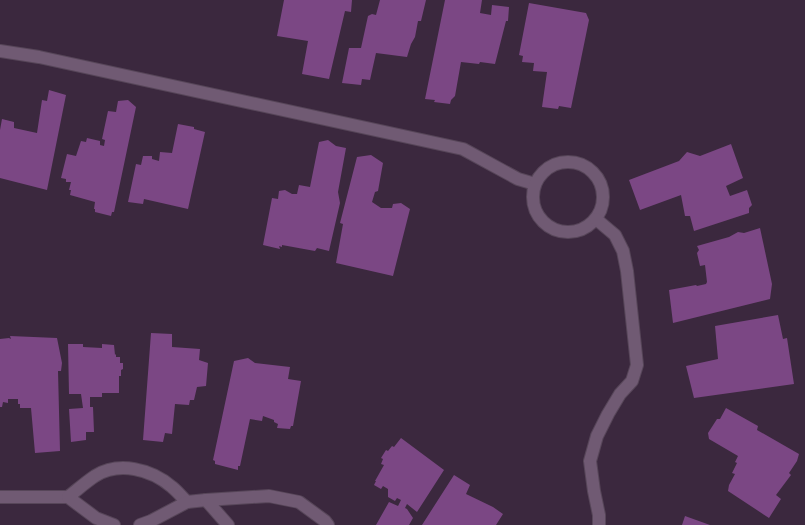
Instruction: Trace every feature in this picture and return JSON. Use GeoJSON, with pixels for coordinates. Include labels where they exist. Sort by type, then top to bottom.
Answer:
{"type":"FeatureCollection","features":[{"type":"Feature","properties":{"kind":"street"},"geometry":{"type":"LineString","coordinates":[[0,52],[47,59],[463,150],[518,178],[535,184]]}},
{"type":"Feature","properties":{"kind":"street"},"geometry":{"type":"LineString","coordinates":[[566,162],[577,163],[588,168],[596,176],[602,186],[604,198],[596,220],[587,227],[576,231],[565,232],[554,229],[544,223],[537,214],[533,203],[535,184],[544,171],[554,165],[566,162]]}},
{"type":"Feature","properties":{"kind":"street"},"geometry":{"type":"LineString","coordinates":[[596,220],[615,235],[624,251],[637,365],[632,381],[620,394],[608,414],[598,436],[590,461],[599,515],[599,525]]}},
{"type":"Feature","properties":{"kind":"street"},"geometry":{"type":"LineString","coordinates":[[0,497],[68,497],[99,474],[126,467],[138,469],[157,477],[172,487],[187,502]]}},
{"type":"Feature","properties":{"kind":"street"},"geometry":{"type":"LineString","coordinates":[[140,525],[151,521],[187,502],[269,496],[298,502],[326,521],[328,525]]}},
{"type":"Feature","properties":{"kind":"street"},"geometry":{"type":"LineString","coordinates":[[68,497],[96,518],[114,525]]}},
{"type":"Feature","properties":{"kind":"street"},"geometry":{"type":"LineString","coordinates":[[206,500],[228,525]]}},
{"type":"Feature","properties":{"kind":"building"},"geometry":{"type":"Polygon","coordinates":[[[284,0],[352,0],[351,12],[345,11],[329,79],[302,74],[308,41],[277,36],[284,0]]]}},
{"type":"Feature","properties":{"kind":"building"},"geometry":{"type":"Polygon","coordinates":[[[380,0],[426,0],[421,21],[418,21],[415,37],[407,57],[376,53],[370,80],[362,79],[361,85],[342,83],[349,48],[361,48],[368,16],[372,14],[376,15],[380,0]]]}},
{"type":"Feature","properties":{"kind":"building"},"geometry":{"type":"Polygon","coordinates":[[[445,0],[482,0],[480,13],[491,15],[492,5],[509,7],[508,21],[506,21],[495,64],[461,62],[455,96],[451,100],[450,104],[425,99],[445,0]]]}},
{"type":"Feature","properties":{"kind":"building"},"geometry":{"type":"Polygon","coordinates":[[[529,3],[586,13],[589,20],[571,108],[559,106],[558,109],[542,107],[547,72],[533,71],[534,63],[522,62],[523,56],[519,55],[529,3]]]}},
{"type":"Feature","properties":{"kind":"building"},"geometry":{"type":"Polygon","coordinates":[[[49,90],[66,95],[47,190],[0,178],[0,130],[2,119],[14,122],[14,128],[37,133],[42,100],[47,101],[49,90]]]}},
{"type":"Feature","properties":{"kind":"building"},"geometry":{"type":"Polygon","coordinates":[[[128,100],[136,107],[114,212],[112,212],[111,216],[95,212],[95,202],[70,195],[71,190],[69,190],[71,182],[66,182],[66,179],[61,178],[67,154],[76,156],[81,141],[86,142],[87,138],[100,141],[100,145],[104,146],[105,140],[102,139],[108,111],[116,112],[118,101],[128,100]]]}},
{"type":"Feature","properties":{"kind":"building"},"geometry":{"type":"Polygon","coordinates":[[[178,124],[194,127],[194,129],[205,132],[188,209],[144,199],[143,204],[128,202],[136,164],[141,165],[143,156],[152,156],[152,159],[159,161],[160,152],[172,153],[178,124]]]}},
{"type":"Feature","properties":{"kind":"building"},"geometry":{"type":"Polygon","coordinates":[[[328,140],[336,146],[346,148],[338,192],[340,203],[329,251],[317,248],[315,251],[282,245],[282,247],[279,246],[280,249],[263,245],[272,198],[278,199],[279,191],[285,190],[292,194],[297,194],[299,185],[310,187],[319,142],[328,140]]]}},
{"type":"Feature","properties":{"kind":"building"},"geometry":{"type":"Polygon","coordinates":[[[731,144],[743,178],[726,186],[730,196],[747,190],[752,205],[749,208],[749,213],[694,231],[690,216],[685,216],[681,195],[640,210],[629,180],[679,161],[687,152],[700,156],[731,144]]]}},
{"type":"Feature","properties":{"kind":"building"},"geometry":{"type":"Polygon","coordinates":[[[371,155],[383,163],[378,191],[375,192],[372,202],[381,208],[392,208],[393,204],[401,203],[410,209],[393,276],[336,263],[343,224],[340,223],[357,157],[371,155]]]}},
{"type":"Feature","properties":{"kind":"building"},"geometry":{"type":"Polygon","coordinates":[[[760,228],[772,284],[770,299],[673,323],[669,290],[697,286],[706,284],[707,282],[705,265],[700,266],[697,253],[699,250],[697,246],[729,237],[738,232],[744,233],[760,228]]]}},
{"type":"Feature","properties":{"kind":"building"},"geometry":{"type":"Polygon","coordinates":[[[778,315],[783,339],[787,338],[794,384],[694,398],[686,366],[718,359],[715,326],[778,315]]]}},
{"type":"Feature","properties":{"kind":"building"},"geometry":{"type":"Polygon","coordinates":[[[151,333],[172,334],[172,347],[200,349],[199,360],[208,363],[206,386],[197,387],[194,400],[190,400],[189,405],[175,404],[172,434],[165,433],[163,442],[143,440],[151,333]]]}},
{"type":"Feature","properties":{"kind":"building"},"geometry":{"type":"Polygon","coordinates":[[[10,336],[57,338],[62,363],[61,371],[58,371],[60,451],[35,453],[31,408],[20,408],[18,399],[8,399],[8,403],[3,402],[2,407],[0,407],[0,339],[11,339],[10,336]]]}},
{"type":"Feature","properties":{"kind":"building"},"geometry":{"type":"Polygon","coordinates":[[[68,344],[83,344],[83,347],[102,348],[102,344],[114,345],[116,357],[120,357],[120,363],[123,363],[121,376],[119,376],[119,393],[102,393],[102,397],[90,397],[90,407],[93,407],[94,432],[86,432],[86,440],[71,442],[69,409],[83,408],[81,394],[69,394],[68,344]]]}},
{"type":"Feature","properties":{"kind":"building"},"geometry":{"type":"Polygon","coordinates":[[[248,358],[255,363],[290,367],[288,379],[301,381],[293,426],[291,426],[290,429],[277,428],[278,424],[274,422],[274,420],[263,416],[262,421],[250,419],[238,470],[215,464],[215,461],[213,460],[234,361],[248,358]]]}},
{"type":"Feature","properties":{"kind":"building"},"geometry":{"type":"Polygon","coordinates":[[[726,408],[758,426],[757,430],[799,454],[797,461],[789,473],[791,475],[776,495],[781,499],[769,518],[728,491],[729,485],[735,474],[732,473],[737,463],[735,462],[738,456],[709,439],[708,433],[717,419],[720,419],[726,408]]]}},
{"type":"Feature","properties":{"kind":"building"},"geometry":{"type":"Polygon","coordinates":[[[401,438],[444,470],[417,512],[407,504],[405,508],[413,518],[409,525],[376,525],[389,502],[398,506],[401,500],[397,498],[395,501],[388,497],[388,489],[383,486],[381,489],[374,485],[384,465],[381,464],[383,459],[381,458],[386,450],[388,451],[392,446],[394,447],[401,438]]]}},
{"type":"Feature","properties":{"kind":"building"},"geometry":{"type":"Polygon","coordinates":[[[454,475],[470,485],[466,494],[493,507],[503,514],[496,525],[422,525],[454,475]]]}},
{"type":"Feature","properties":{"kind":"building"},"geometry":{"type":"Polygon","coordinates":[[[685,516],[710,525],[682,525],[685,516]]]}}]}
